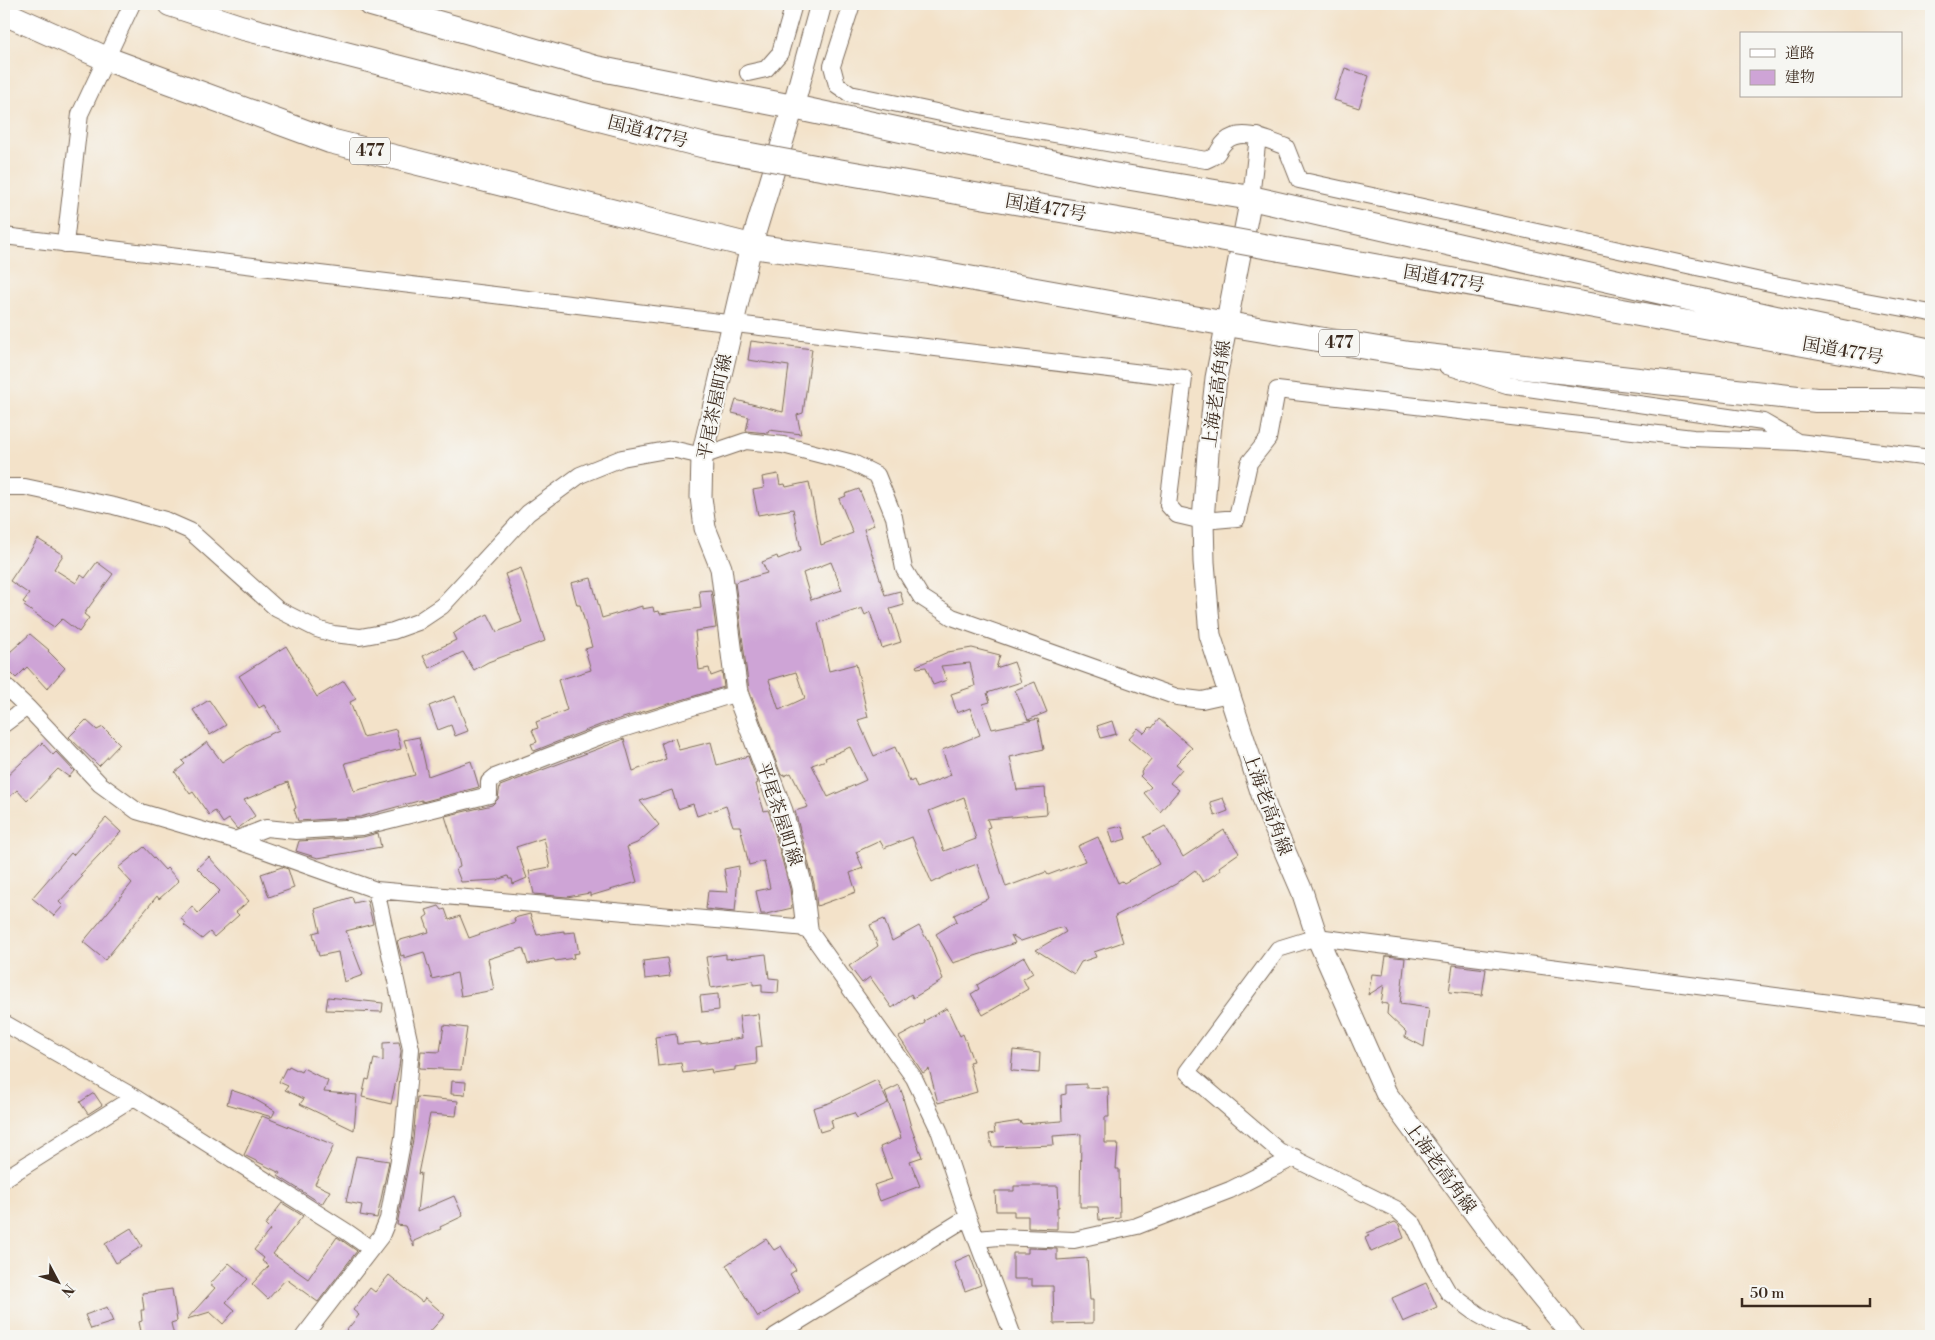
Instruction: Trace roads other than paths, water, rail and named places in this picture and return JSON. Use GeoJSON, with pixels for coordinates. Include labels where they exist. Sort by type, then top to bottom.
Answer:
{"type":"FeatureCollection","features":[{"type":"Feature","properties":{"kind":"highway"},"geometry":{"type":"LineString","coordinates":[[370,4],[596,68],[793,107],[1107,174],[1250,198],[1771,317],[1931,350]]}},
{"type":"Feature","properties":{"kind":"highway","name":"国道477号"},"geometry":{"type":"LineString","coordinates":[[174,5],[240,27],[713,148],[1931,367]]}},
{"type":"Feature","properties":{"kind":"highway","name":"477"},"geometry":{"type":"LineString","coordinates":[[4,13],[107,59],[330,141],[751,246],[929,271],[1409,354],[1816,400],[1931,402]]}},
{"type":"Feature","properties":{"kind":"main road","name":"平尾茶屋町線"},"geometry":{"type":"LineString","coordinates":[[807,928],[802,887],[782,811],[737,693],[721,568],[705,528],[701,496],[702,456],[751,246],[793,107],[821,4]]}},
{"type":"Feature","properties":{"kind":"main road","name":"上海老高角線"},"geometry":{"type":"LineString","coordinates":[[1250,198],[1216,378],[1203,521],[1204,562],[1210,635],[1267,810],[1302,891],[1317,936],[1386,1092],[1493,1238],[1573,1336]]}},
{"type":"Feature","properties":{"kind":"street"},"geometry":{"type":"LineString","coordinates":[[65,244],[80,114],[132,4]]}},
{"type":"Feature","properties":{"kind":"street"},"geometry":{"type":"LineString","coordinates":[[748,73],[766,69],[780,53],[794,4]]}},
{"type":"Feature","properties":{"kind":"street"},"geometry":{"type":"LineString","coordinates":[[852,4],[832,66],[837,85],[850,94],[984,122],[1206,160],[1216,156],[1226,141],[1240,136],[1258,136],[1286,147],[1299,180],[1779,286],[1931,313]]}},
{"type":"Feature","properties":{"kind":"street"},"geometry":{"type":"LineString","coordinates":[[1250,198],[1258,136]]}},
{"type":"Feature","properties":{"kind":"street"},"geometry":{"type":"LineString","coordinates":[[4,236],[1184,378],[1168,505],[1177,515],[1203,521],[1237,518],[1249,463],[1268,439],[1278,390],[1693,438],[1798,442],[1931,458]]}},
{"type":"Feature","properties":{"kind":"street"},"geometry":{"type":"LineString","coordinates":[[1409,354],[1507,385],[1764,422],[1798,442]]}},
{"type":"Feature","properties":{"kind":"street"},"geometry":{"type":"LineString","coordinates":[[4,487],[25,487],[114,506],[165,520],[190,531],[277,609],[317,629],[333,634],[360,637],[393,631],[418,622],[442,606],[528,513],[580,475],[622,458],[672,449],[702,456],[746,440],[783,446],[854,463],[877,475],[894,517],[904,569],[921,597],[952,617],[1177,697],[1202,700],[1229,694]]}},
{"type":"Feature","properties":{"kind":"street"},"geometry":{"type":"LineString","coordinates":[[4,685],[100,784],[137,811],[235,840],[376,890],[807,928],[914,1078],[939,1130],[968,1217],[978,1239],[1013,1336]]}},
{"type":"Feature","properties":{"kind":"street"},"geometry":{"type":"LineString","coordinates":[[235,840],[266,828],[296,830],[362,827],[490,795],[489,782],[495,777],[603,735],[737,693]]}},
{"type":"Feature","properties":{"kind":"street"},"geometry":{"type":"LineString","coordinates":[[4,724],[27,707]]}},
{"type":"Feature","properties":{"kind":"street"},"geometry":{"type":"LineString","coordinates":[[304,1336],[381,1236],[388,1219],[403,1138],[411,1049],[376,890]]}},
{"type":"Feature","properties":{"kind":"street"},"geometry":{"type":"LineString","coordinates":[[1522,1336],[1479,1316],[1448,1292],[1433,1266],[1414,1225],[1396,1209],[1279,1151],[1187,1072],[1278,949],[1317,936],[1931,1016]]}},
{"type":"Feature","properties":{"kind":"street"},"geometry":{"type":"LineString","coordinates":[[4,1023],[134,1098],[371,1249]]}},
{"type":"Feature","properties":{"kind":"street"},"geometry":{"type":"LineString","coordinates":[[4,1179],[134,1098]]}},
{"type":"Feature","properties":{"kind":"street"},"geometry":{"type":"LineString","coordinates":[[978,1239],[999,1237],[1074,1240],[1137,1226],[1230,1190],[1294,1157]]}},
{"type":"Feature","properties":{"kind":"street"},"geometry":{"type":"LineString","coordinates":[[775,1336],[968,1217]]}}]}
